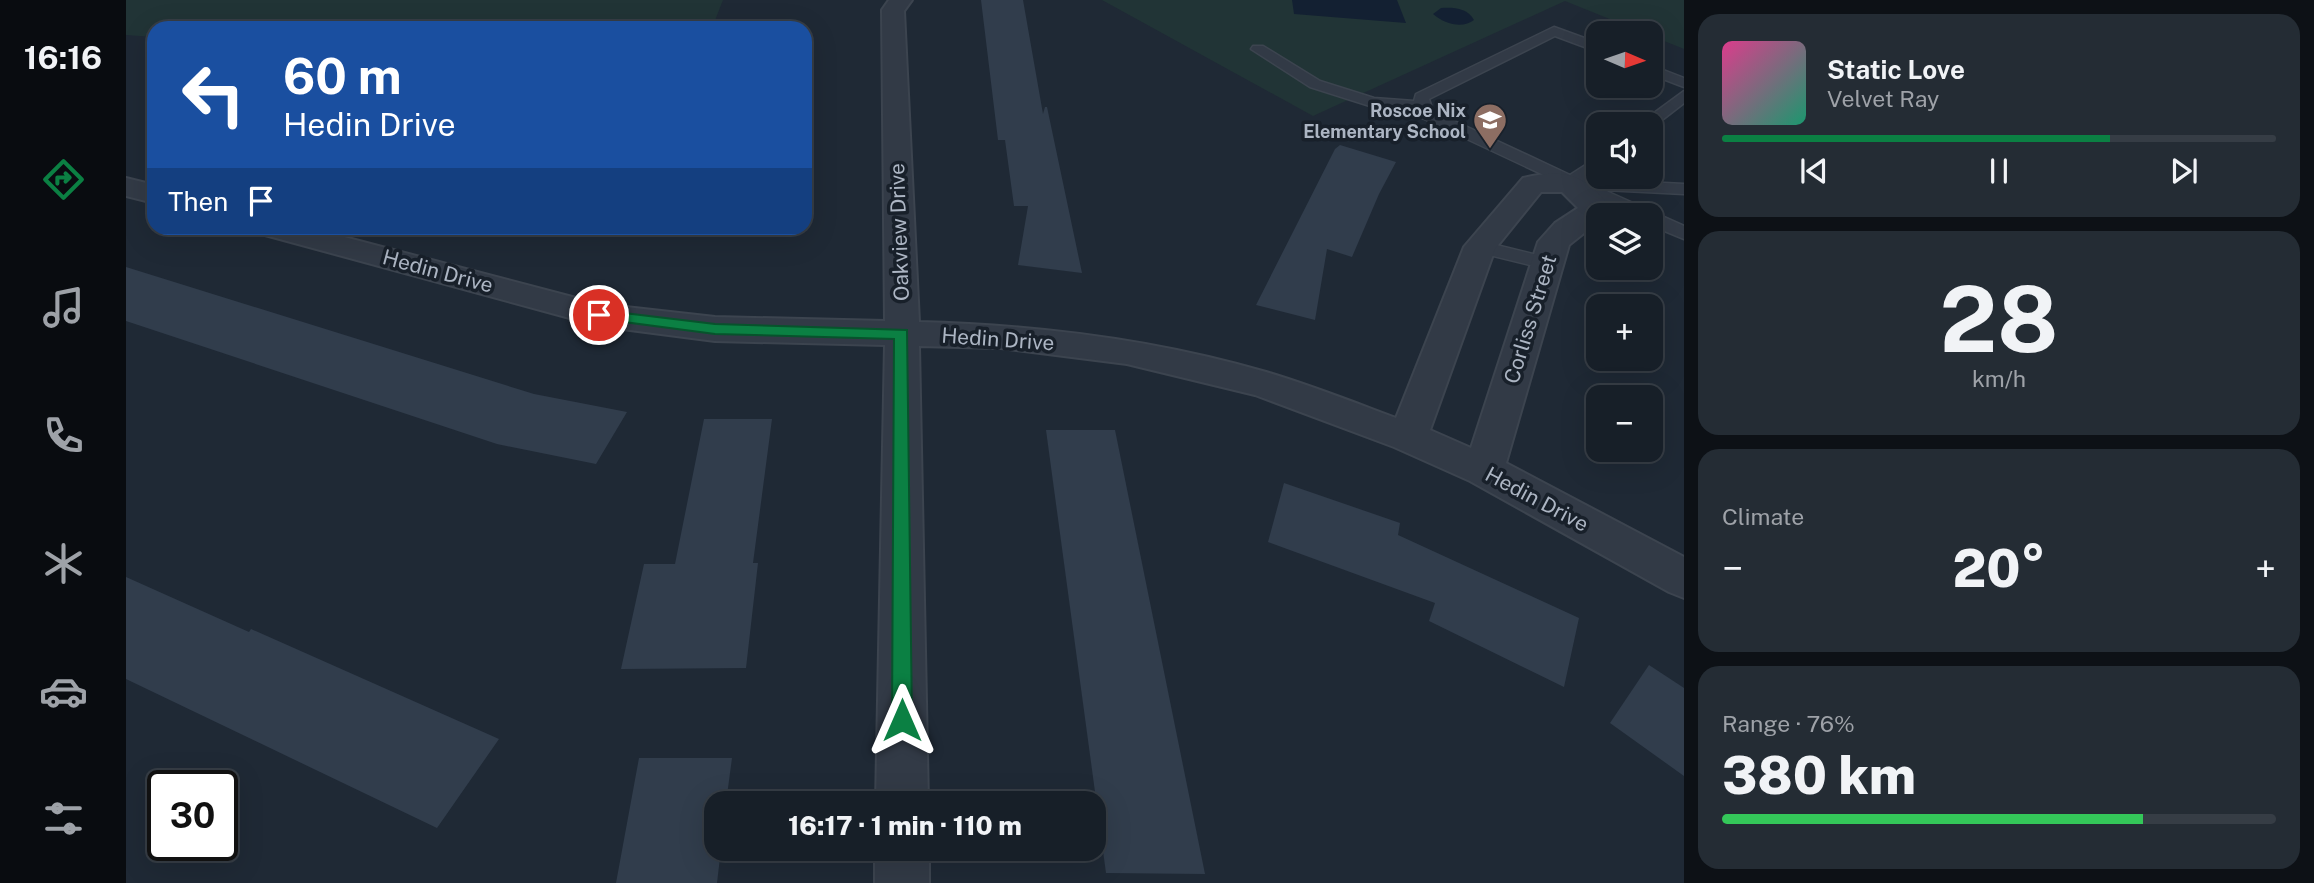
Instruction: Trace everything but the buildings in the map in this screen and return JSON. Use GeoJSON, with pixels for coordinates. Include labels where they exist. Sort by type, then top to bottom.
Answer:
{"type":"FeatureCollection","features":[{"type":"Feature","properties":{"kind":"street","name":"Oakview Drive"},"geometry":{"type":"LineString","coordinates":[[901,0],[893,10],[902,334],[902,791]]}},
{"type":"Feature","properties":{"kind":"street"},"geometry":{"type":"LineString","coordinates":[[1408,437],[1480,247],[1533,184],[1570,183]]}},
{"type":"Feature","properties":{"kind":"street","name":"Corliss Street"},"geometry":{"type":"LineString","coordinates":[[1485,470],[1554,242],[1596,209],[1570,183]]}},
{"type":"Feature","properties":{"kind":"street"},"geometry":{"type":"LineString","coordinates":[[126,187],[147,192]]}},
{"type":"Feature","properties":{"kind":"street","name":"Hedin Drive"},"geometry":{"type":"LineString","coordinates":[[302,235],[599,315],[715,329],[1001,336],[1127,352],[1262,384],[1408,437],[1485,470],[1684,579]]}},
{"type":"Feature","properties":{"kind":"street"},"geometry":{"type":"LineString","coordinates":[[902,861],[902,883]]}},
{"type":"Feature","properties":{"kind":"lane"},"geometry":{"type":"LineString","coordinates":[[1586,43],[1555,31],[1421,97],[1426,114],[1616,203]]}},
{"type":"Feature","properties":{"kind":"lane"},"geometry":{"type":"LineString","coordinates":[[1258,49],[1315,84],[1373,102],[1423,106]]}},
{"type":"Feature","properties":{"kind":"lane"},"geometry":{"type":"LineString","coordinates":[[1663,74],[1684,83]]}},
{"type":"Feature","properties":{"kind":"lane"},"geometry":{"type":"LineString","coordinates":[[1663,112],[1684,96]]}},
{"type":"Feature","properties":{"kind":"lane"},"geometry":{"type":"LineString","coordinates":[[1570,183],[1586,171]]}},
{"type":"Feature","properties":{"kind":"lane"},"geometry":{"type":"LineString","coordinates":[[1570,183],[1684,189]]}},
{"type":"Feature","properties":{"kind":"lane"},"geometry":{"type":"LineString","coordinates":[[1663,224],[1684,233]]}},
{"type":"Feature","properties":{"kind":"lane"},"geometry":{"type":"LineString","coordinates":[[1480,247],[1546,263]]}},
{"type":"Feature","properties":{"kind":"shaded area"},"geometry":{"type":"Polygon","coordinates":[[[126,0],[723,0],[715,21],[147,21],[147,36],[126,35],[126,0]]]}},
{"type":"Feature","properties":{"kind":"shaded area"},"geometry":{"type":"Polygon","coordinates":[[[1102,0],[1684,0],[1684,49],[1663,41],[1663,21],[1615,21],[1565,1],[1313,116],[1102,0]]]}},
{"type":"Feature","properties":{"kind":"water"},"geometry":{"type":"Polygon","coordinates":[[[1292,0],[1397,0],[1406,23],[1294,14],[1292,0]]]}},
{"type":"Feature","properties":{"kind":"water"},"geometry":{"type":"Polygon","coordinates":[[[1441,8],[1464,11],[1474,20],[1459,25],[1448,23],[1433,14],[1441,8]]]}},
{"type":"Feature","properties":{"kind":"place","name":"Roscoe Nix Elementary School"},"geometry":{"type":"Point","coordinates":[1490,150]}},
{"type":"Feature","properties":{"kind":"route"},"geometry":{"type":"LineString","coordinates":[[599,315],[715,329],[902,334],[902,720]]}}]}
